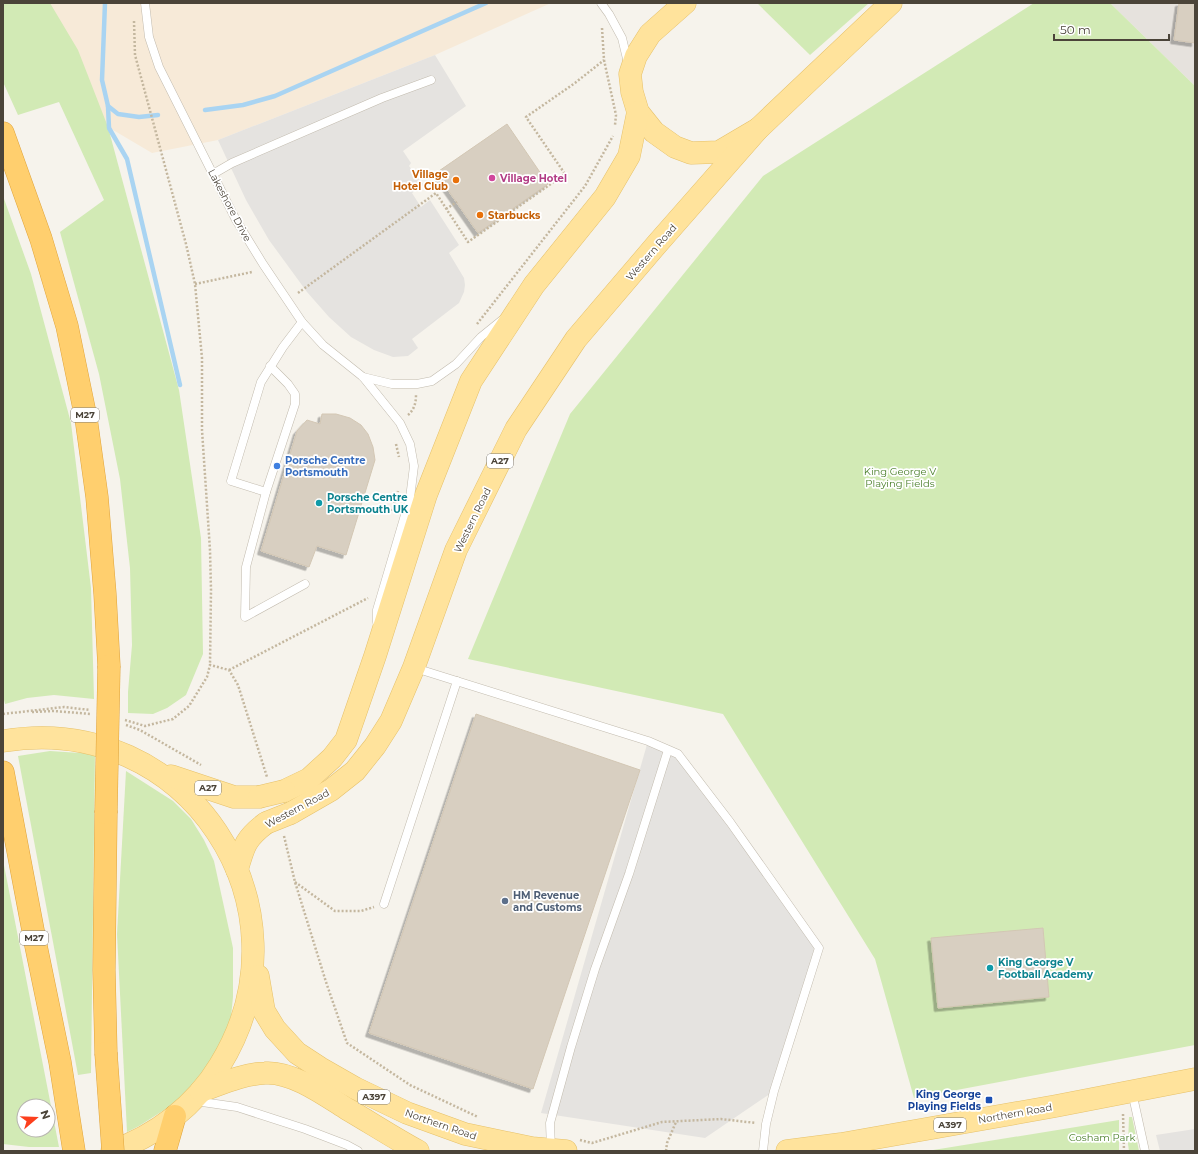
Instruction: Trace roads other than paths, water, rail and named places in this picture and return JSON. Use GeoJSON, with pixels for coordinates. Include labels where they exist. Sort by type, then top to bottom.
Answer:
{"type":"FeatureCollection","features":[{"type":"Feature","properties":{"kind":"highway","name":"M27"},"geometry":{"type":"LineString","coordinates":[[3,133],[41,239],[67,326],[86,418],[97,497],[109,666],[104,970],[106,1054],[112,1151]]}},
{"type":"Feature","properties":{"kind":"highway"},"geometry":{"type":"LineString","coordinates":[[3,144],[18,173]]}},
{"type":"Feature","properties":{"kind":"highway","name":"M27"},"geometry":{"type":"LineString","coordinates":[[3,772],[60,1062],[74,1151]]}},
{"type":"Feature","properties":{"kind":"highway"},"geometry":{"type":"LineString","coordinates":[[165,1151],[176,1116]]}},
{"type":"Feature","properties":{"kind":"main road"},"geometry":{"type":"LineString","coordinates":[[685,3],[650,34],[636,56],[630,74],[632,92],[638,112],[654,132],[675,147],[691,153],[719,152],[758,129],[891,3]]}},
{"type":"Feature","properties":{"kind":"main road","name":"Western Road"},"geometry":{"type":"LineString","coordinates":[[158,772],[234,797],[263,787],[284,791],[309,780],[332,758],[346,740],[375,656],[426,495],[472,381],[534,285],[609,190],[629,156],[638,112]]}},
{"type":"Feature","properties":{"kind":"main road","name":"Western Road"},"geometry":{"type":"LineString","coordinates":[[237,870],[243,849],[253,833],[280,822],[331,790],[355,771],[375,746],[391,721],[414,667],[456,550],[516,429],[576,339],[758,129]]}},
{"type":"Feature","properties":{"kind":"main road"},"geometry":{"type":"LineString","coordinates":[[3,741],[44,737],[86,742],[110,749],[158,772],[186,795],[207,818],[230,853],[242,882],[250,911],[254,953],[249,995],[240,1025],[229,1050],[215,1074],[176,1116],[144,1137],[112,1151]]}},
{"type":"Feature","properties":{"kind":"main road","name":"Northern Road"},"geometry":{"type":"LineString","coordinates":[[254,953],[264,1011],[275,1029],[297,1053],[320,1068],[355,1088],[407,1113],[464,1134],[532,1148],[565,1147]]}},
{"type":"Feature","properties":{"kind":"main road","name":"A397"},"geometry":{"type":"LineString","coordinates":[[196,1096],[248,1075],[266,1072],[283,1075],[301,1082],[328,1097],[418,1151]]}},
{"type":"Feature","properties":{"kind":"main road","name":"Northern Road"},"geometry":{"type":"LineString","coordinates":[[788,1151],[857,1141],[1056,1106],[1195,1079]]}},
{"type":"Feature","properties":{"kind":"lane","name":"Lakeshore Drive"},"geometry":{"type":"LineString","coordinates":[[145,3],[149,37],[159,67],[236,220],[263,264],[302,322],[323,345],[363,377]]}},
{"type":"Feature","properties":{"kind":"lane"},"geometry":{"type":"LineString","coordinates":[[602,3],[622,38],[630,74]]}},
{"type":"Feature","properties":{"kind":"lane"},"geometry":{"type":"LineString","coordinates":[[213,174],[247,157],[382,98],[431,80]]}},
{"type":"Feature","properties":{"kind":"lane"},"geometry":{"type":"LineString","coordinates":[[363,377],[392,384],[417,384],[432,381],[456,364],[481,337],[521,305]]}},
{"type":"Feature","properties":{"kind":"lane"},"geometry":{"type":"LineString","coordinates":[[266,492],[230,481],[261,382],[270,366],[302,322]]}},
{"type":"Feature","properties":{"kind":"lane"},"geometry":{"type":"LineString","coordinates":[[270,366],[292,389],[295,394],[295,404],[266,492],[246,567],[245,617],[305,584]]}},
{"type":"Feature","properties":{"kind":"lane"},"geometry":{"type":"LineString","coordinates":[[363,377],[400,423],[410,444],[414,466],[410,498],[378,610],[375,656]]}},
{"type":"Feature","properties":{"kind":"lane"},"geometry":{"type":"LineString","coordinates":[[414,667],[648,741],[678,754],[725,816],[819,948],[774,1091],[766,1124],[763,1151]]}},
{"type":"Feature","properties":{"kind":"lane"},"geometry":{"type":"LineString","coordinates":[[384,904],[457,681]]}},
{"type":"Feature","properties":{"kind":"lane"},"geometry":{"type":"LineString","coordinates":[[565,1147],[550,1123],[571,1047],[629,874],[668,750]]}},
{"type":"Feature","properties":{"kind":"lane"},"geometry":{"type":"LineString","coordinates":[[1132,1091],[1145,1151]]}},
{"type":"Feature","properties":{"kind":"lane"},"geometry":{"type":"LineString","coordinates":[[196,1096],[237,1107],[305,1129],[347,1145],[358,1151]]}},
{"type":"Feature","properties":{"kind":"waterway"},"geometry":{"type":"LineString","coordinates":[[105,3],[102,80],[108,106],[118,114],[139,117],[158,115]]}},
{"type":"Feature","properties":{"kind":"waterway"},"geometry":{"type":"LineString","coordinates":[[205,110],[243,105],[275,96],[486,3]]}},
{"type":"Feature","properties":{"kind":"waterway"},"geometry":{"type":"LineString","coordinates":[[108,106],[109,128],[127,159],[180,385]]}},
{"type":"Feature","properties":{"kind":"place","name":"Village Hotel"},"geometry":{"type":"Point","coordinates":[492,178]}},
{"type":"Feature","properties":{"kind":"place","name":"Village Hotel Club"},"geometry":{"type":"Point","coordinates":[456,180]}},
{"type":"Feature","properties":{"kind":"place","name":"Starbucks"},"geometry":{"type":"Point","coordinates":[480,215]}},
{"type":"Feature","properties":{"kind":"place","name":"Porsche Centre Portsmouth"},"geometry":{"type":"Point","coordinates":[277,466]}},
{"type":"Feature","properties":{"kind":"place","name":"Porsche Centre Portsmouth UK"},"geometry":{"type":"Point","coordinates":[319,503]}},
{"type":"Feature","properties":{"kind":"place","name":"HM Revenue and Customs"},"geometry":{"type":"Point","coordinates":[505,901]}},
{"type":"Feature","properties":{"kind":"place","name":"King George V Football Academy"},"geometry":{"type":"Point","coordinates":[990,968]}},
{"type":"Feature","properties":{"kind":"place","name":"King George Playing Fields"},"geometry":{"type":"Point","coordinates":[989,1100]}},
{"type":"Feature","properties":{"kind":"park label","name":"King George V Playing Fields"},"geometry":{"type":"Point","coordinates":[900,476]}},
{"type":"Feature","properties":{"kind":"park label","name":"Cosham Park"},"geometry":{"type":"Point","coordinates":[1102,1137]}}]}
